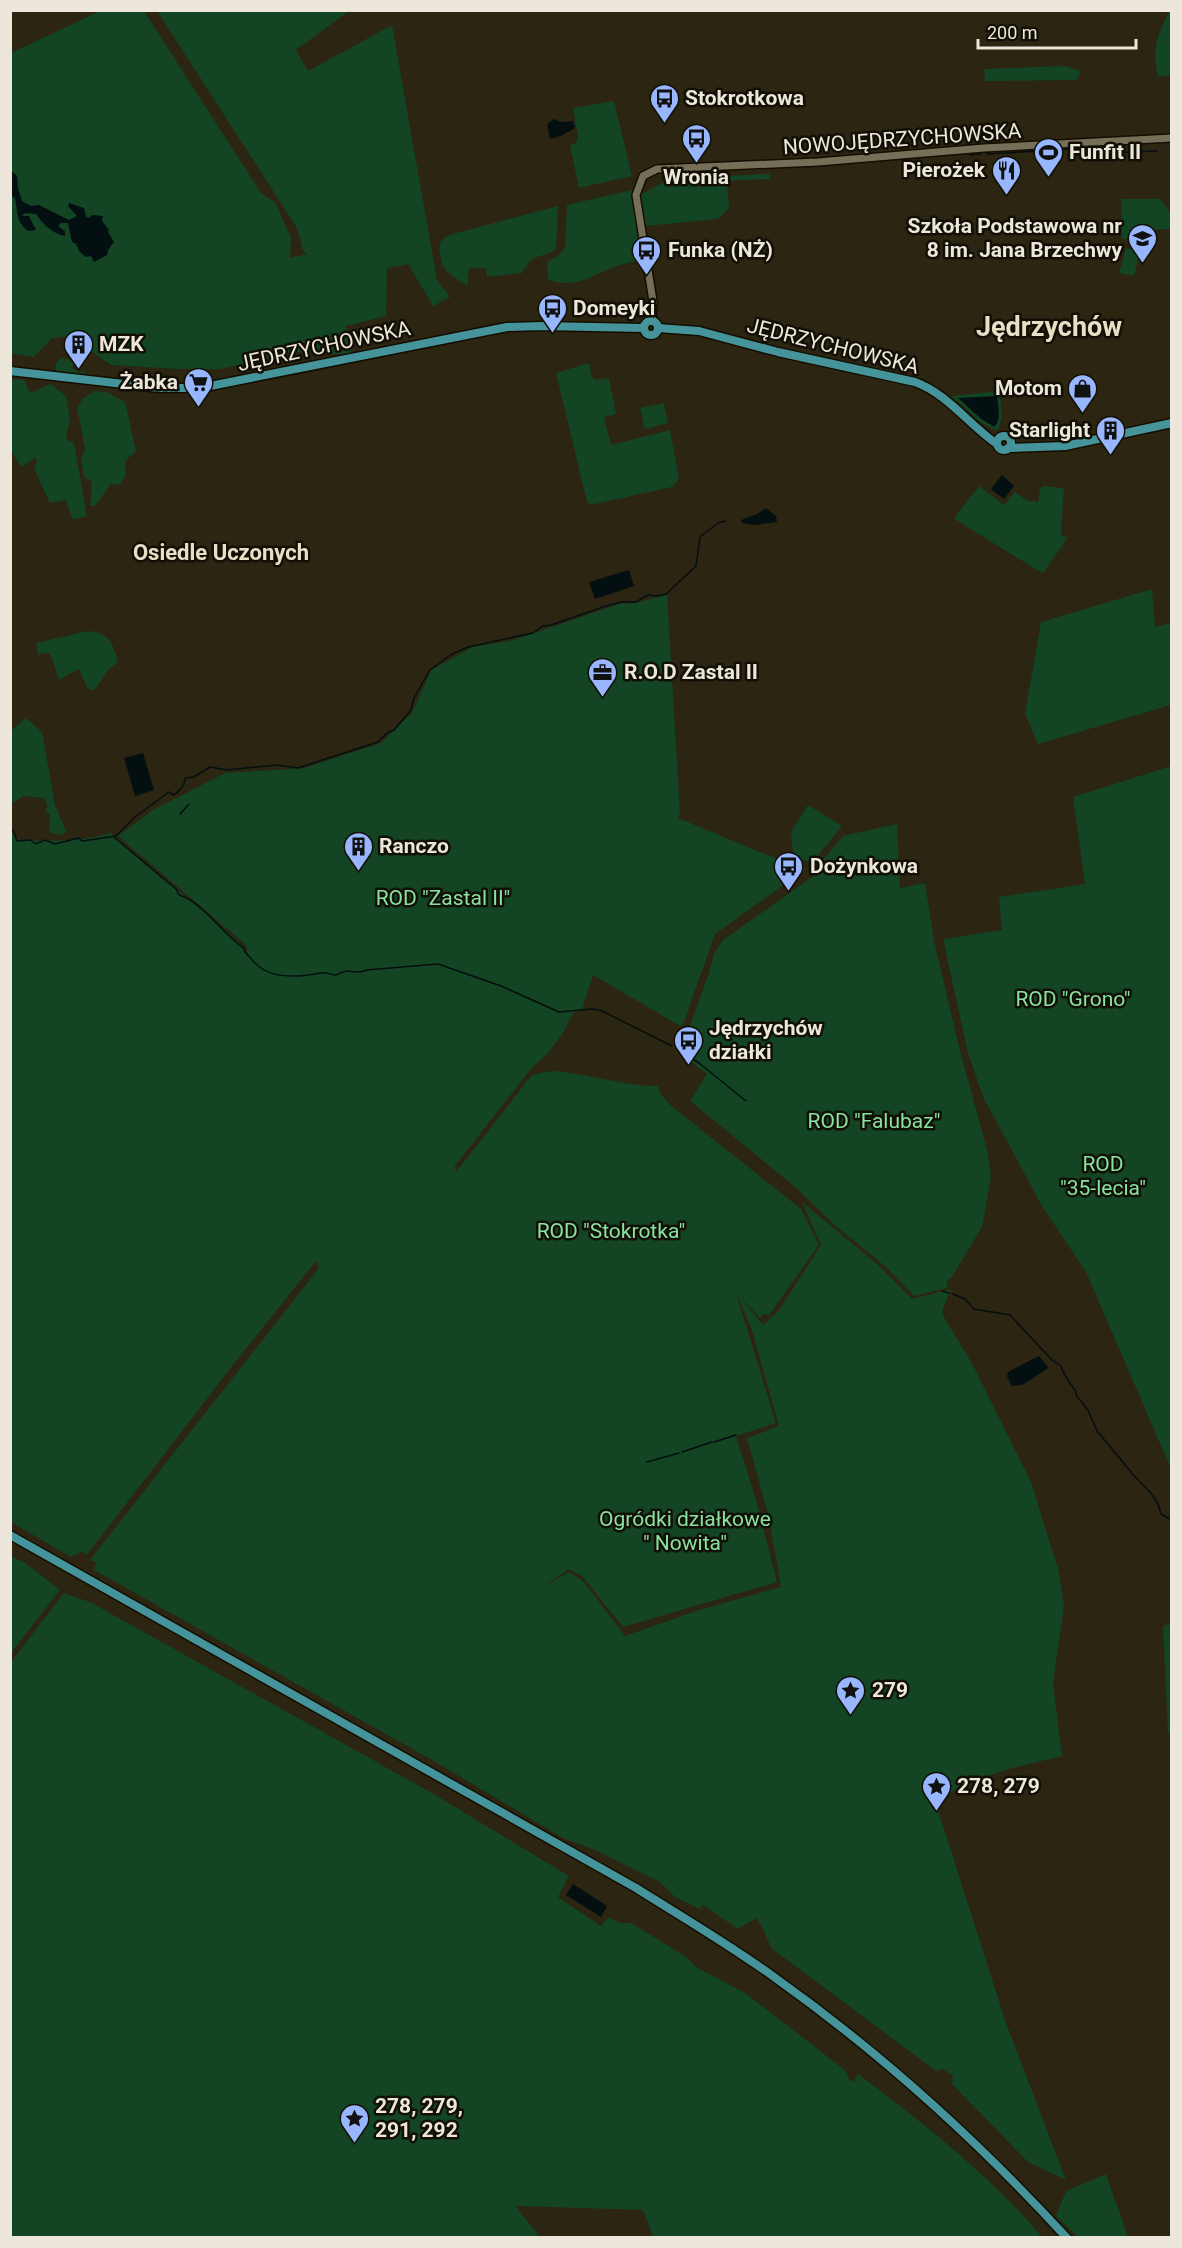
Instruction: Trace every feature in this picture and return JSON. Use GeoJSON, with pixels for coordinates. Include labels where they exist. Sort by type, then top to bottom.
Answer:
{"type":"FeatureCollection","features":[{"type":"Feature","properties":{"kind":"main road","name":"JĘDRZYCHOWSKA"},"geometry":{"type":"LineString","coordinates":[[10,371],[159,388],[200,388],[507,327],[644,328],[651,336],[656,333],[655,325],[700,331],[778,352],[915,382],[934,391],[984,433],[998,441],[1001,449],[1009,445],[1065,446],[1172,423]]}},
{"type":"Feature","properties":{"kind":"main road"},"geometry":{"type":"LineString","coordinates":[[10,1535],[636,1888],[717,1939],[827,2017],[904,2079],[972,2140],[1067,2238]]}},
{"type":"Feature","properties":{"kind":"street","name":"NOWOJĘDRZYCHOWSKA"},"geometry":{"type":"LineString","coordinates":[[655,325],[636,195],[643,176],[651,172],[666,168],[818,162],[984,148],[1172,138]]}},
{"type":"Feature","properties":{"kind":"green space"},"geometry":{"type":"Polygon","coordinates":[[[100,11],[144,11],[261,193],[275,202],[291,238],[290,258],[307,254],[303,251],[297,228],[157,11],[349,11],[296,50],[308,71],[392,25],[437,280],[450,297],[433,306],[408,264],[387,268],[386,316],[346,326],[352,355],[298,352],[220,369],[111,365],[71,337],[52,338],[34,357],[11,353],[11,53],[100,11]]]}},
{"type":"Feature","properties":{"kind":"green space"},"geometry":{"type":"Polygon","coordinates":[[[1169,11],[1172,11],[1171,76],[1158,76],[1156,49],[1169,11]]]}},
{"type":"Feature","properties":{"kind":"green space"},"geometry":{"type":"Polygon","coordinates":[[[1064,66],[1081,71],[1077,80],[985,81],[984,69],[1064,66]]]}},
{"type":"Feature","properties":{"kind":"green space"},"geometry":{"type":"Polygon","coordinates":[[[614,101],[632,176],[579,188],[570,145],[576,143],[578,137],[573,108],[614,101]]]}},
{"type":"Feature","properties":{"kind":"green space"},"geometry":{"type":"Polygon","coordinates":[[[770,174],[771,179],[727,181],[729,208],[718,219],[645,226],[640,195],[669,179],[770,174]]]}},
{"type":"Feature","properties":{"kind":"green space"},"geometry":{"type":"Polygon","coordinates":[[[632,190],[644,259],[615,267],[581,281],[566,283],[548,280],[547,262],[558,256],[565,247],[567,205],[632,190]]]}},
{"type":"Feature","properties":{"kind":"green space"},"geometry":{"type":"Polygon","coordinates":[[[1121,199],[1160,199],[1171,214],[1171,229],[1142,231],[1128,239],[1122,239],[1121,199]]]}},
{"type":"Feature","properties":{"kind":"green space"},"geometry":{"type":"Polygon","coordinates":[[[558,206],[556,250],[533,259],[522,273],[487,277],[486,268],[469,268],[467,286],[447,272],[442,264],[439,248],[441,241],[449,235],[558,206]]]}},
{"type":"Feature","properties":{"kind":"green space"},"geometry":{"type":"Polygon","coordinates":[[[1126,248],[1140,252],[1134,276],[1119,273],[1126,248]]]}},
{"type":"Feature","properties":{"kind":"green space"},"geometry":{"type":"Polygon","coordinates":[[[61,358],[68,359],[74,364],[72,368],[80,373],[83,370],[86,375],[59,373],[56,370],[56,363],[61,358]]]}},
{"type":"Feature","properties":{"kind":"green space"},"geometry":{"type":"Polygon","coordinates":[[[589,363],[592,377],[596,380],[609,378],[616,414],[604,417],[611,445],[670,430],[679,479],[672,487],[590,505],[587,502],[556,373],[589,363]]]}},
{"type":"Feature","properties":{"kind":"green space"},"geometry":{"type":"Polygon","coordinates":[[[11,379],[24,380],[30,393],[51,384],[66,396],[70,420],[66,439],[74,443],[87,516],[73,520],[66,500],[50,503],[34,469],[37,462],[35,458],[21,467],[11,451],[11,379]]]}},
{"type":"Feature","properties":{"kind":"green space"},"geometry":{"type":"Polygon","coordinates":[[[95,391],[107,392],[125,402],[136,451],[126,460],[125,477],[119,485],[111,484],[95,506],[90,506],[92,482],[84,477],[81,459],[85,448],[77,408],[83,398],[95,391]]]}},
{"type":"Feature","properties":{"kind":"green space"},"geometry":{"type":"Polygon","coordinates":[[[1000,391],[1002,417],[998,429],[995,430],[980,422],[952,396],[1000,391]]]}},
{"type":"Feature","properties":{"kind":"green space"},"geometry":{"type":"Polygon","coordinates":[[[664,403],[668,423],[645,429],[640,408],[664,403]]]}},
{"type":"Feature","properties":{"kind":"green space"},"geometry":{"type":"Polygon","coordinates":[[[979,486],[1004,505],[1015,492],[1028,501],[1038,502],[1040,489],[1043,486],[1064,488],[1061,531],[1062,536],[1068,537],[1045,571],[1042,573],[956,520],[955,517],[979,486]]]}},
{"type":"Feature","properties":{"kind":"green space"},"geometry":{"type":"Polygon","coordinates":[[[1152,589],[1155,627],[1171,623],[1171,705],[1038,744],[1025,714],[1041,622],[1152,589]]]}},
{"type":"Feature","properties":{"kind":"green space"},"geometry":{"type":"Polygon","coordinates":[[[667,595],[680,813],[678,818],[806,869],[715,934],[682,1027],[593,975],[582,1010],[574,1012],[563,1033],[548,1053],[530,1070],[455,1166],[456,1172],[531,1076],[546,1072],[561,1072],[658,1086],[669,1104],[801,1209],[819,1245],[769,1315],[763,1314],[760,1318],[739,1296],[763,1325],[779,1310],[821,1245],[802,1202],[877,1264],[912,1299],[951,1289],[942,1311],[945,1319],[973,1365],[1031,1482],[1059,1572],[1064,1606],[1053,1683],[1062,1756],[996,1773],[964,1785],[936,1804],[1006,2023],[1066,2180],[1028,2162],[952,2084],[953,2076],[943,2069],[936,2071],[771,1948],[756,1918],[738,1929],[703,1905],[700,1909],[675,1897],[660,1882],[595,1850],[563,1838],[432,1760],[94,1570],[96,1562],[90,1560],[319,1268],[316,1261],[87,1555],[82,1551],[71,1557],[11,1522],[11,831],[20,841],[77,839],[111,833],[142,862],[244,947],[244,952],[248,954],[246,945],[118,836],[153,810],[225,773],[304,768],[381,743],[412,713],[431,670],[473,647],[514,640],[619,604],[667,595]],[[736,1293],[776,1423],[736,1436],[756,1500],[777,1582],[623,1627],[581,1575],[567,1569],[541,1587],[570,1572],[585,1583],[625,1636],[699,1610],[781,1587],[769,1518],[747,1438],[779,1426],[751,1327],[736,1293]]]}},
{"type":"Feature","properties":{"kind":"green space"},"geometry":{"type":"Polygon","coordinates":[[[88,631],[101,634],[109,640],[118,662],[108,670],[94,691],[87,688],[79,669],[59,680],[50,653],[38,654],[36,643],[88,631]]]}},
{"type":"Feature","properties":{"kind":"green space"},"geometry":{"type":"Polygon","coordinates":[[[26,718],[42,732],[55,805],[66,831],[62,835],[49,832],[50,815],[46,812],[47,805],[44,798],[23,796],[11,804],[11,731],[26,718]]]}},
{"type":"Feature","properties":{"kind":"green space","name":"ROD \"Grono\""},"geometry":{"type":"Polygon","coordinates":[[[1172,766],[1171,1469],[1086,1272],[1042,1206],[983,1097],[968,1053],[943,939],[1002,930],[999,897],[1085,884],[1073,797],[1172,766]]]}},
{"type":"Feature","properties":{"kind":"green space"},"geometry":{"type":"Polygon","coordinates":[[[808,805],[842,826],[812,863],[798,858],[793,852],[791,832],[808,805]]]}},
{"type":"Feature","properties":{"kind":"green space","name":"ROD \"Falubaz\""},"geometry":{"type":"Polygon","coordinates":[[[897,824],[900,888],[925,883],[934,941],[960,1051],[988,1153],[991,1177],[982,1227],[952,1277],[947,1281],[947,1288],[914,1296],[886,1267],[838,1228],[795,1187],[690,1101],[707,1074],[680,1053],[714,954],[723,940],[815,875],[815,869],[843,836],[897,824]]]}},
{"type":"Feature","properties":{"kind":"green space"},"geometry":{"type":"Polygon","coordinates":[[[11,1556],[25,1563],[60,1590],[11,1653],[11,1556]]]}},
{"type":"Feature","properties":{"kind":"green space"},"geometry":{"type":"Polygon","coordinates":[[[64,1593],[90,1602],[432,1793],[569,1876],[558,1897],[601,1926],[608,1917],[620,1923],[631,1923],[688,1958],[696,1967],[745,1993],[845,2070],[849,2079],[854,2082],[858,2074],[931,2131],[978,2171],[1042,2237],[653,2237],[643,2210],[515,2206],[540,2237],[11,2237],[11,1662],[64,1593]]]}},
{"type":"Feature","properties":{"kind":"green space"},"geometry":{"type":"Polygon","coordinates":[[[1171,1623],[1172,1733],[1168,1734],[1163,1626],[1171,1623]]]}},
{"type":"Feature","properties":{"kind":"green space"},"geometry":{"type":"Polygon","coordinates":[[[1106,2174],[1128,2237],[1078,2237],[1056,2216],[1066,2191],[1106,2174]]]}},
{"type":"Feature","properties":{"kind":"shaded area"},"geometry":{"type":"Polygon","coordinates":[[[554,119],[561,122],[573,121],[575,128],[550,139],[547,124],[554,119]]]}},
{"type":"Feature","properties":{"kind":"shaded area"},"geometry":{"type":"Polygon","coordinates":[[[10,170],[17,176],[22,201],[31,206],[39,205],[69,220],[77,216],[68,206],[69,203],[84,208],[86,217],[103,216],[102,221],[114,242],[107,255],[94,262],[91,256],[86,257],[72,242],[68,223],[61,223],[58,226],[65,231],[65,236],[48,228],[36,214],[25,213],[22,216],[29,216],[36,230],[28,231],[24,228],[19,220],[15,198],[11,196],[10,170]]]}},
{"type":"Feature","properties":{"kind":"shaded area"},"geometry":{"type":"Polygon","coordinates":[[[997,396],[999,416],[994,427],[958,398],[997,396]]]}},
{"type":"Feature","properties":{"kind":"shaded area"},"geometry":{"type":"Polygon","coordinates":[[[1002,475],[1014,486],[1004,499],[991,489],[1002,475]]]}},
{"type":"Feature","properties":{"kind":"shaded area"},"geometry":{"type":"Polygon","coordinates":[[[766,508],[776,516],[777,522],[754,525],[742,523],[741,520],[766,508]]]}},
{"type":"Feature","properties":{"kind":"shaded area"},"geometry":{"type":"Polygon","coordinates":[[[629,570],[634,586],[595,599],[589,582],[629,570]]]}},
{"type":"Feature","properties":{"kind":"shaded area"},"geometry":{"type":"Polygon","coordinates":[[[143,753],[154,790],[135,796],[124,758],[143,753]]]}},
{"type":"Feature","properties":{"kind":"shaded area"},"geometry":{"type":"Polygon","coordinates":[[[1039,1356],[1048,1367],[1047,1369],[1022,1385],[1012,1386],[1007,1377],[1008,1372],[1039,1356]]]}},
{"type":"Feature","properties":{"kind":"shaded area"},"geometry":{"type":"Polygon","coordinates":[[[573,1884],[607,1906],[601,1917],[566,1895],[573,1884]]]}},
{"type":"Feature","properties":{"kind":"waterway"},"geometry":{"type":"LineString","coordinates":[[1078,148],[1105,149]]}},
{"type":"Feature","properties":{"kind":"waterway"},"geometry":{"type":"LineString","coordinates":[[987,154],[1074,149]]}},
{"type":"Feature","properties":{"kind":"waterway"},"geometry":{"type":"LineString","coordinates":[[1108,153],[1157,151]]}},
{"type":"Feature","properties":{"kind":"waterway"},"geometry":{"type":"LineString","coordinates":[[970,155],[981,154]]}},
{"type":"Feature","properties":{"kind":"waterway"},"geometry":{"type":"LineString","coordinates":[[10,830],[13,830],[17,841],[30,840],[36,844],[45,840],[55,844],[79,838],[82,841],[116,836],[135,817],[169,792],[176,794],[185,778],[194,777],[210,767],[227,770],[277,765],[298,768],[378,742],[394,730],[411,710],[414,698],[430,670],[452,654],[468,647],[533,633],[543,626],[603,607],[621,602],[636,602],[648,595],[666,594],[696,566],[700,537],[718,523],[725,521]]}},
{"type":"Feature","properties":{"kind":"waterway"},"geometry":{"type":"LineString","coordinates":[[180,814],[189,804]]}},
{"type":"Feature","properties":{"kind":"waterway"},"geometry":{"type":"LineString","coordinates":[[114,837],[176,889],[179,895],[204,911],[244,948],[256,964]]}},
{"type":"Feature","properties":{"kind":"waterway"},"geometry":{"type":"LineString","coordinates":[[257,965],[279,975],[305,976],[438,964],[501,986],[559,1012],[592,1009],[602,1011],[672,1046]]}},
{"type":"Feature","properties":{"kind":"waterway"},"geometry":{"type":"LineString","coordinates":[[679,1050],[746,1101]]}},
{"type":"Feature","properties":{"kind":"waterway"},"geometry":{"type":"LineString","coordinates":[[942,1291],[949,1293]]}},
{"type":"Feature","properties":{"kind":"waterway"},"geometry":{"type":"LineString","coordinates":[[953,1294],[965,1299],[974,1309],[1010,1315],[1052,1360],[1061,1366],[1076,1391],[1076,1395],[1088,1410],[1097,1431],[1151,1493],[1161,1514],[1172,1520]]}},
{"type":"Feature","properties":{"kind":"waterway"},"geometry":{"type":"LineString","coordinates":[[714,1442],[736,1435]]}},
{"type":"Feature","properties":{"kind":"waterway"},"geometry":{"type":"LineString","coordinates":[[682,1452],[712,1442]]}},
{"type":"Feature","properties":{"kind":"waterway"},"geometry":{"type":"LineString","coordinates":[[647,1462],[679,1453]]}},
{"type":"Feature","properties":{"kind":"place","name":"Stokrotkowa"},"geometry":{"type":"Point","coordinates":[664,124]}},
{"type":"Feature","properties":{"kind":"place","name":"Wronia"},"geometry":{"type":"Point","coordinates":[696,164]}},
{"type":"Feature","properties":{"kind":"place","name":"Funfit II"},"geometry":{"type":"Point","coordinates":[1048,178]}},
{"type":"Feature","properties":{"kind":"place","name":"Pierożek"},"geometry":{"type":"Point","coordinates":[1006,196]}},
{"type":"Feature","properties":{"kind":"place","name":"Szkoła Podstawowa nr 8 im. Jana Brzechwy"},"geometry":{"type":"Point","coordinates":[1143,264]}},
{"type":"Feature","properties":{"kind":"place","name":"Funka (NŻ)"},"geometry":{"type":"Point","coordinates":[647,276]}},
{"type":"Feature","properties":{"kind":"place","name":"Domeyki"},"geometry":{"type":"Point","coordinates":[552,334]}},
{"type":"Feature","properties":{"kind":"place","name":"MZK"},"geometry":{"type":"Point","coordinates":[78,370]}},
{"type":"Feature","properties":{"kind":"place","name":"Żabka"},"geometry":{"type":"Point","coordinates":[199,408]}},
{"type":"Feature","properties":{"kind":"place","name":"Motom"},"geometry":{"type":"Point","coordinates":[1083,414]}},
{"type":"Feature","properties":{"kind":"place","name":"Starlight"},"geometry":{"type":"Point","coordinates":[1111,456]}},
{"type":"Feature","properties":{"kind":"place","name":"R.O.D Zastal II"},"geometry":{"type":"Point","coordinates":[603,698]}},
{"type":"Feature","properties":{"kind":"place","name":"Ranczo"},"geometry":{"type":"Point","coordinates":[358,872]}},
{"type":"Feature","properties":{"kind":"place","name":"Dożynkowa"},"geometry":{"type":"Point","coordinates":[789,892]}},
{"type":"Feature","properties":{"kind":"place","name":"Jędrzychów działki"},"geometry":{"type":"Point","coordinates":[688,1066]}},
{"type":"Feature","properties":{"kind":"place","name":"279"},"geometry":{"type":"Point","coordinates":[851,1716]}},
{"type":"Feature","properties":{"kind":"place","name":"278, 279"},"geometry":{"type":"Point","coordinates":[936,1812]}},
{"type":"Feature","properties":{"kind":"place","name":"278, 279, 291, 292"},"geometry":{"type":"Point","coordinates":[354,2144]}},
{"type":"Feature","properties":{"kind":"district","name":"Jędrzychów"},"geometry":{"type":"Point","coordinates":[1049,327]}},
{"type":"Feature","properties":{"kind":"district","name":"Osiedle Uczonych"},"geometry":{"type":"Point","coordinates":[221,552]}},
{"type":"Feature","properties":{"kind":"park label","name":"ROD \"Zastal II\""},"geometry":{"type":"Point","coordinates":[443,898]}},
{"type":"Feature","properties":{"kind":"park label","name":"ROD \"35-lecia\""},"geometry":{"type":"Point","coordinates":[1103,1176]}},
{"type":"Feature","properties":{"kind":"park label","name":"ROD \"Stokrotka\""},"geometry":{"type":"Point","coordinates":[611,1231]}},
{"type":"Feature","properties":{"kind":"park label","name":"Ogródki działkowe \" Nowita\""},"geometry":{"type":"Point","coordinates":[685,1531]}}]}
